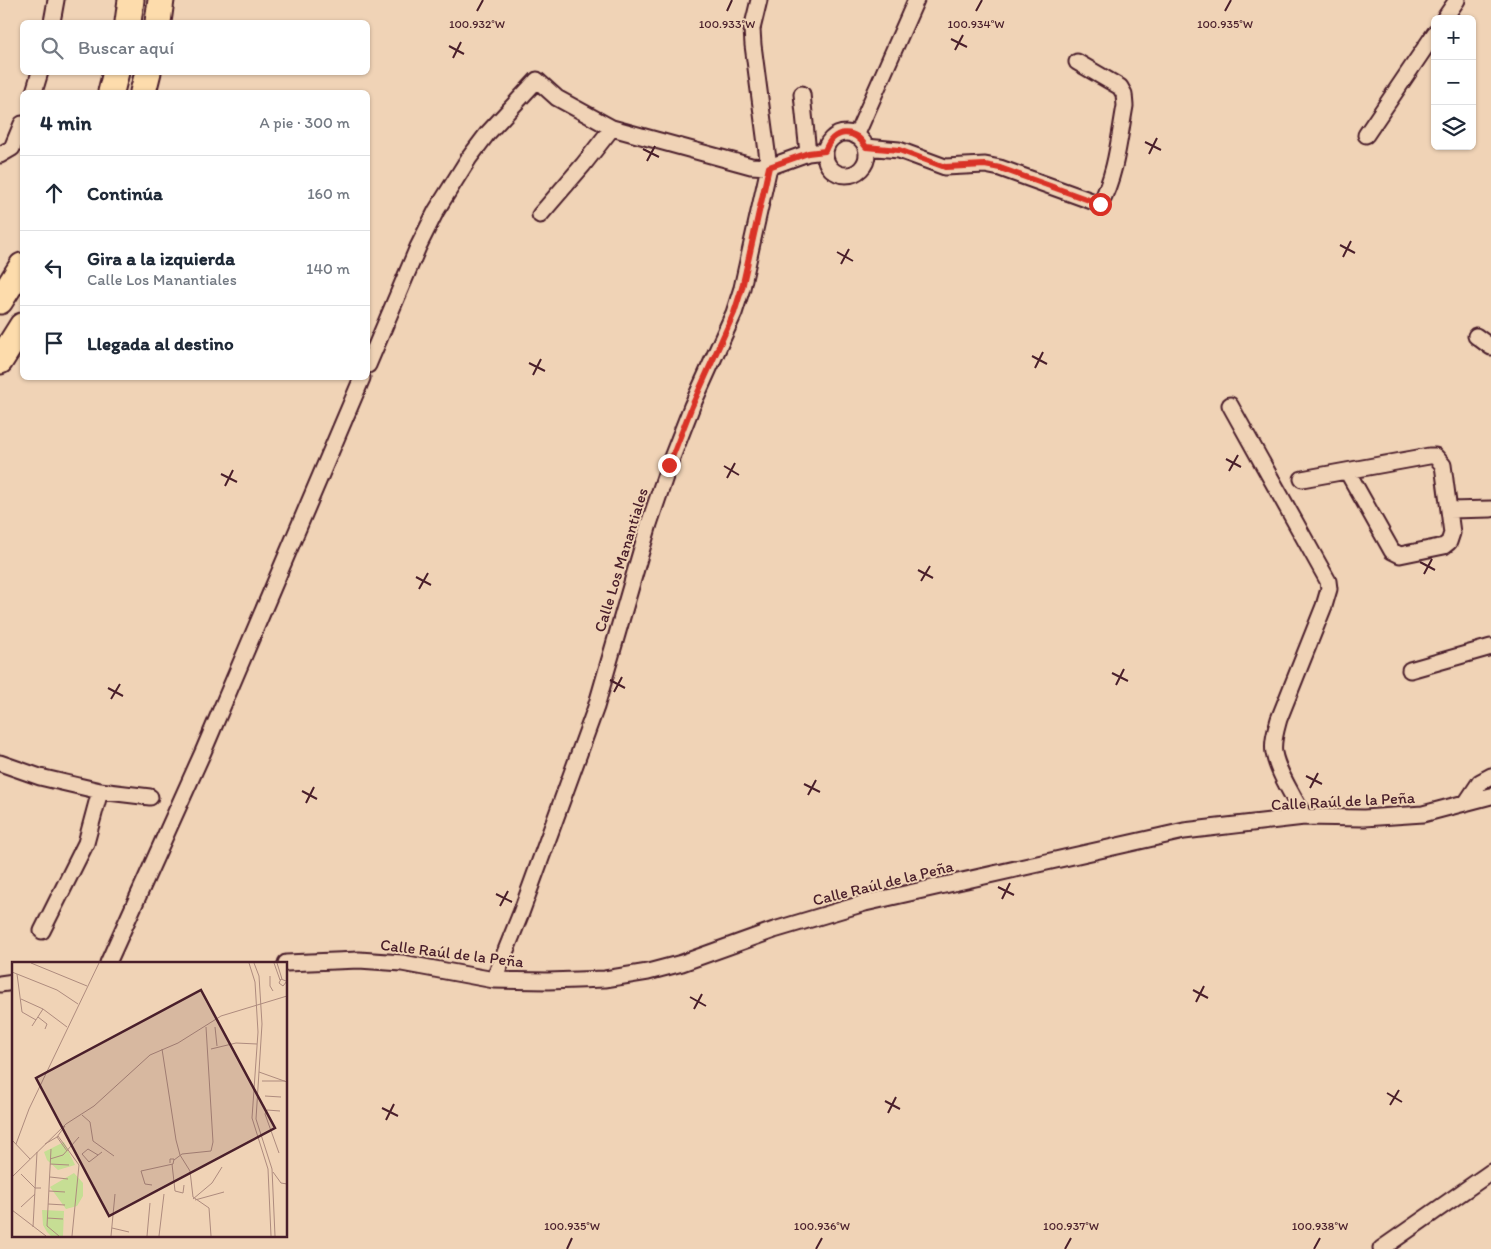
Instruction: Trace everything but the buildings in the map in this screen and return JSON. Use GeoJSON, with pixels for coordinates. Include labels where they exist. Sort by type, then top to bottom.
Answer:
{"type":"FeatureCollection","features":[{"type":"Feature","properties":{"kind":"main road"},"geometry":{"type":"LineString","coordinates":[[128,20],[131,0]]}},
{"type":"Feature","properties":{"kind":"main road"},"geometry":{"type":"LineString","coordinates":[[158,20],[161,0]]}},
{"type":"Feature","properties":{"kind":"main road"},"geometry":{"type":"LineString","coordinates":[[111,90],[115,75]]}},
{"type":"Feature","properties":{"kind":"main road"},"geometry":{"type":"LineString","coordinates":[[144,90],[147,75]]}},
{"type":"Feature","properties":{"kind":"main road"},"geometry":{"type":"LineString","coordinates":[[0,301],[20,269]]}},
{"type":"Feature","properties":{"kind":"main road"},"geometry":{"type":"LineString","coordinates":[[0,361],[20,329]]}},
{"type":"Feature","properties":{"kind":"street"},"geometry":{"type":"LineString","coordinates":[[52,20],[56,0]]}},
{"type":"Feature","properties":{"kind":"street","name":"Calle Los Manantiales"},"geometry":{"type":"LineString","coordinates":[[494,980],[516,927],[596,707],[649,524],[669,465],[692,406],[734,313],[742,288],[769,167],[752,29],[759,0]]}},
{"type":"Feature","properties":{"kind":"street"},"geometry":{"type":"LineString","coordinates":[[916,0],[861,142],[867,155],[865,164],[860,170],[852,174],[844,175],[836,172],[830,167],[825,151],[833,137],[848,133],[861,142],[899,150],[945,167],[985,165],[1000,168],[1100,204],[1111,178],[1125,106],[1124,94],[1120,87],[1076,62]]}},
{"type":"Feature","properties":{"kind":"street"},"geometry":{"type":"LineString","coordinates":[[1447,15],[1457,0]]}},
{"type":"Feature","properties":{"kind":"street"},"geometry":{"type":"LineString","coordinates":[[1366,135],[1431,39]]}},
{"type":"Feature","properties":{"kind":"street"},"geometry":{"type":"LineString","coordinates":[[35,90],[39,75]]}},
{"type":"Feature","properties":{"kind":"street"},"geometry":{"type":"LineString","coordinates":[[370,359],[418,247],[436,210],[469,158],[487,134],[537,80],[557,98],[612,128],[751,166],[769,167],[808,153],[825,151]]}},
{"type":"Feature","properties":{"kind":"street"},"geometry":{"type":"LineString","coordinates":[[802,94],[808,153]]}},
{"type":"Feature","properties":{"kind":"street"},"geometry":{"type":"LineString","coordinates":[[540,215],[612,128]]}},
{"type":"Feature","properties":{"kind":"street"},"geometry":{"type":"LineString","coordinates":[[0,155],[12,148],[20,129]]}},
{"type":"Feature","properties":{"kind":"street"},"geometry":{"type":"LineString","coordinates":[[1476,336],[1491,347]]}},
{"type":"Feature","properties":{"kind":"street"},"geometry":{"type":"LineString","coordinates":[[108,962],[203,752],[361,380]]}},
{"type":"Feature","properties":{"kind":"street"},"geometry":{"type":"LineString","coordinates":[[1230,406],[1328,581],[1329,589],[1324,606],[1274,735],[1273,752],[1277,765],[1304,817]]}},
{"type":"Feature","properties":{"kind":"street"},"geometry":{"type":"LineString","coordinates":[[1302,480],[1347,471],[1429,456],[1435,456],[1443,465],[1452,534],[1449,542],[1444,546],[1400,555],[1395,553],[1388,547],[1347,471]]}},
{"type":"Feature","properties":{"kind":"street"},"geometry":{"type":"LineString","coordinates":[[1449,510],[1491,509]]}},
{"type":"Feature","properties":{"kind":"street"},"geometry":{"type":"LineString","coordinates":[[1410,670],[1491,647]]}},
{"type":"Feature","properties":{"kind":"street"},"geometry":{"type":"LineString","coordinates":[[0,762],[40,777],[100,791],[150,797]]}},
{"type":"Feature","properties":{"kind":"street"},"geometry":{"type":"LineString","coordinates":[[1466,804],[1476,786],[1485,778],[1491,776]]}},
{"type":"Feature","properties":{"kind":"street"},"geometry":{"type":"LineString","coordinates":[[42,932],[86,842],[100,791]]}},
{"type":"Feature","properties":{"kind":"street","name":"Calle Raúl de la Peña"},"geometry":{"type":"LineString","coordinates":[[288,963],[359,960],[402,963],[494,980],[548,981],[605,978],[648,972],[682,963],[774,930],[865,903],[1184,831],[1304,817],[1397,817],[1424,814],[1491,796]]}},
{"type":"Feature","properties":{"kind":"street"},"geometry":{"type":"LineString","coordinates":[[1381,1249],[1491,1172]]}},
{"type":"Feature","properties":{"kind":"route"},"geometry":{"type":"LineString","coordinates":[[669,465],[692,406],[734,313],[742,288],[769,167],[808,153],[825,151],[833,137],[848,133],[856,136],[866,147],[899,150],[945,167],[985,165],[1000,168],[1100,204]]}}]}
